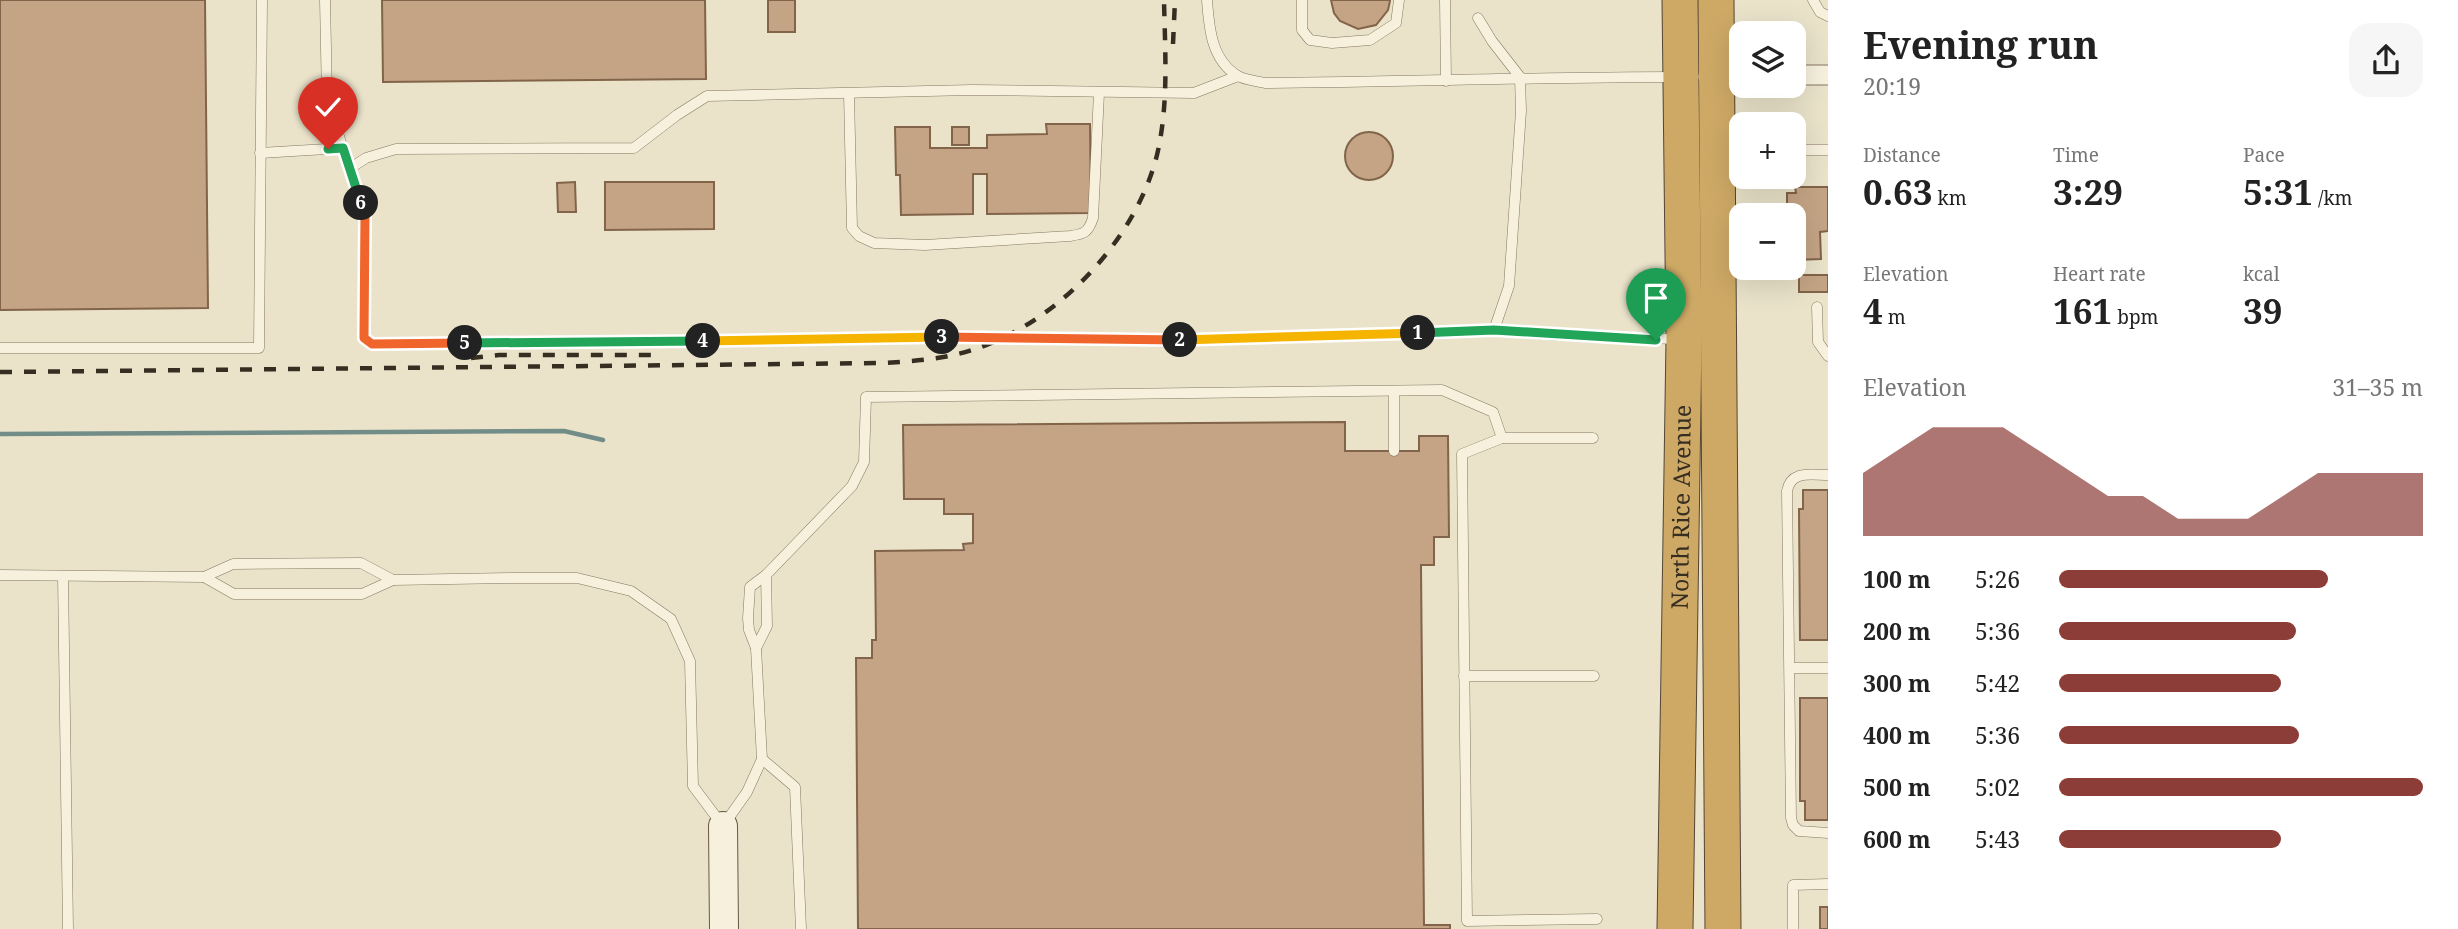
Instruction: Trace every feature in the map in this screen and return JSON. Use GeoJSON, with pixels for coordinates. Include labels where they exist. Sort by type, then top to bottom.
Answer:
{"type":"FeatureCollection","features":[{"type":"Feature","properties":{"kind":"highway","name":"North Rice Avenue"},"geometry":{"type":"LineString","coordinates":[[1675,929],[1684,339],[1713,77],[1680,0]]}},
{"type":"Feature","properties":{"kind":"highway","name":"North Rice Avenue"},"geometry":{"type":"LineString","coordinates":[[1716,0],[1713,77],[1723,929]]}},
{"type":"Feature","properties":{"kind":"street"},"geometry":{"type":"LineString","coordinates":[[1806,75],[1828,75]]}},
{"type":"Feature","properties":{"kind":"street"},"geometry":{"type":"LineString","coordinates":[[723,826],[724,929]]}},
{"type":"Feature","properties":{"kind":"lane"},"geometry":{"type":"LineString","coordinates":[[0,348],[259,348],[262,0]]}},
{"type":"Feature","properties":{"kind":"lane"},"geometry":{"type":"LineString","coordinates":[[325,0],[327,97],[365,214],[364,338],[372,344],[1005,337],[1171,340],[1494,330],[1636,339],[1684,339]]}},
{"type":"Feature","properties":{"kind":"lane"},"geometry":{"type":"LineString","coordinates":[[1207,0],[1212,43],[1224,64],[1238,76],[1265,83],[1446,81],[1520,77],[1713,77]]}},
{"type":"Feature","properties":{"kind":"lane"},"geometry":{"type":"LineString","coordinates":[[1302,0],[1302,30],[1310,40],[1332,43],[1370,40],[1396,23],[1399,0]]}},
{"type":"Feature","properties":{"kind":"lane"},"geometry":{"type":"LineString","coordinates":[[1445,0],[1446,81]]}},
{"type":"Feature","properties":{"kind":"lane"},"geometry":{"type":"LineString","coordinates":[[1812,0],[1820,12],[1828,16]]}},
{"type":"Feature","properties":{"kind":"lane"},"geometry":{"type":"LineString","coordinates":[[1478,18],[1520,77],[1521,111],[1509,286],[1494,330]]}},
{"type":"Feature","properties":{"kind":"lane"},"geometry":{"type":"LineString","coordinates":[[349,169],[366,158],[396,149],[634,148],[707,96],[972,90],[1194,93],[1238,76]]}},
{"type":"Feature","properties":{"kind":"lane"},"geometry":{"type":"LineString","coordinates":[[849,94],[852,228],[859,236],[874,243],[925,245],[1085,234],[1093,218],[1099,93]]}},
{"type":"Feature","properties":{"kind":"lane"},"geometry":{"type":"LineString","coordinates":[[260,153],[343,148]]}},
{"type":"Feature","properties":{"kind":"lane"},"geometry":{"type":"LineString","coordinates":[[1806,150],[1828,150]]}},
{"type":"Feature","properties":{"kind":"lane"},"geometry":{"type":"LineString","coordinates":[[1817,307],[1818,342],[1828,356]]}},
{"type":"Feature","properties":{"kind":"lane"},"geometry":{"type":"LineString","coordinates":[[204,577],[234,594],[362,594],[393,580],[577,578],[631,591],[671,619],[690,661],[693,786],[723,826],[747,792],[762,759],[756,648],[749,631],[750,587],[766,575],[852,486],[864,462],[866,397],[1442,390],[1493,412],[1502,438]]}},
{"type":"Feature","properties":{"kind":"lane"},"geometry":{"type":"LineString","coordinates":[[1394,391],[1394,451]]}},
{"type":"Feature","properties":{"kind":"lane"},"geometry":{"type":"LineString","coordinates":[[1593,438],[1502,438],[1462,454],[1467,925],[1597,919]]}},
{"type":"Feature","properties":{"kind":"lane"},"geometry":{"type":"LineString","coordinates":[[1828,475],[1798,475],[1788,486],[1793,825],[1799,831],[1828,833]]}},
{"type":"Feature","properties":{"kind":"lane"},"geometry":{"type":"LineString","coordinates":[[0,575],[204,577],[233,564],[361,563],[393,580]]}},
{"type":"Feature","properties":{"kind":"lane"},"geometry":{"type":"LineString","coordinates":[[756,648],[767,626],[766,575]]}},
{"type":"Feature","properties":{"kind":"lane"},"geometry":{"type":"LineString","coordinates":[[63,576],[68,929]]}},
{"type":"Feature","properties":{"kind":"lane"},"geometry":{"type":"LineString","coordinates":[[1790,668],[1828,668]]}},
{"type":"Feature","properties":{"kind":"lane"},"geometry":{"type":"LineString","coordinates":[[1464,676],[1594,676]]}},
{"type":"Feature","properties":{"kind":"lane"},"geometry":{"type":"LineString","coordinates":[[762,759],[795,787],[801,929]]}},
{"type":"Feature","properties":{"kind":"lane"},"geometry":{"type":"LineString","coordinates":[[1793,929],[1793,885],[1828,884]]}},
{"type":"Feature","properties":{"kind":"building"},"geometry":{"type":"Polygon","coordinates":[[[0,0],[205,0],[208,308],[0,310],[0,0]]]}},
{"type":"Feature","properties":{"kind":"building"},"geometry":{"type":"Polygon","coordinates":[[[382,0],[705,0],[706,79],[383,82],[382,0]]]}},
{"type":"Feature","properties":{"kind":"building"},"geometry":{"type":"Polygon","coordinates":[[[768,0],[795,0],[795,32],[768,32],[768,0]]]}},
{"type":"Feature","properties":{"kind":"building"},"geometry":{"type":"Polygon","coordinates":[[[1331,0],[1390,1],[1388,10],[1376,25],[1358,29],[1340,21],[1334,13],[1331,0]]]}},
{"type":"Feature","properties":{"kind":"building"},"geometry":{"type":"Polygon","coordinates":[[[1046,124],[1090,124],[1091,213],[987,214],[987,174],[973,174],[973,214],[901,215],[900,175],[896,175],[895,127],[930,127],[930,148],[987,148],[987,135],[1047,134],[1046,124]]]}},
{"type":"Feature","properties":{"kind":"building"},"geometry":{"type":"Polygon","coordinates":[[[952,127],[969,127],[969,145],[952,145],[952,127]]]}},
{"type":"Feature","properties":{"kind":"building"},"geometry":{"type":"Polygon","coordinates":[[[1369,132],[1378,133],[1386,139],[1392,147],[1392,165],[1386,173],[1378,179],[1369,180],[1360,179],[1352,173],[1346,165],[1345,156],[1346,147],[1352,139],[1360,133],[1369,132]]]}},
{"type":"Feature","properties":{"kind":"building"},"geometry":{"type":"Polygon","coordinates":[[[575,182],[576,212],[558,212],[557,183],[575,182]]]}},
{"type":"Feature","properties":{"kind":"building"},"geometry":{"type":"Polygon","coordinates":[[[605,182],[714,182],[714,229],[605,230],[605,182]]]}},
{"type":"Feature","properties":{"kind":"building"},"geometry":{"type":"Polygon","coordinates":[[[1828,187],[1828,231],[1820,232],[1821,259],[1806,260],[1806,203],[1787,203],[1787,193],[1796,193],[1795,189],[1828,187]]]}},
{"type":"Feature","properties":{"kind":"building"},"geometry":{"type":"Polygon","coordinates":[[[1806,275],[1828,275],[1828,292],[1799,292],[1799,280],[1806,280],[1806,275]]]}},
{"type":"Feature","properties":{"kind":"building"},"geometry":{"type":"Polygon","coordinates":[[[1345,422],[1345,451],[1419,451],[1419,436],[1448,436],[1449,537],[1434,537],[1434,565],[1421,565],[1424,925],[1450,925],[1450,929],[858,929],[856,658],[872,658],[872,640],[876,640],[875,551],[964,550],[963,544],[973,543],[973,514],[944,514],[944,499],[904,499],[903,425],[1345,422]]]}},
{"type":"Feature","properties":{"kind":"building"},"geometry":{"type":"Polygon","coordinates":[[[1803,490],[1828,490],[1828,640],[1800,640],[1799,509],[1803,509],[1803,490]]]}},
{"type":"Feature","properties":{"kind":"building"},"geometry":{"type":"Polygon","coordinates":[[[1800,698],[1828,698],[1828,820],[1805,820],[1805,801],[1800,801],[1800,698]]]}},
{"type":"Feature","properties":{"kind":"building"},"geometry":{"type":"Polygon","coordinates":[[[1820,907],[1828,907],[1828,929],[1820,929],[1820,907]]]}},
{"type":"Feature","properties":{"kind":"waterway"},"geometry":{"type":"LineString","coordinates":[[0,434],[564,431],[603,440]]}},
{"type":"Feature","properties":{"kind":"railway"},"geometry":{"type":"LineString","coordinates":[[0,372],[883,363],[931,359],[967,352],[1008,335],[1038,318],[1065,297],[1113,246],[1132,217],[1147,186],[1161,136],[1165,78],[1164,0]]}},
{"type":"Feature","properties":{"kind":"railway"},"geometry":{"type":"LineString","coordinates":[[1173,44],[1175,0]]}},
{"type":"Feature","properties":{"kind":"railway"},"geometry":{"type":"LineString","coordinates":[[471,358],[499,355],[653,355]]}},
{"type":"Feature","properties":{"kind":"route"},"geometry":{"type":"LineString","coordinates":[[328,149],[343,148],[365,214],[364,338],[372,344],[1005,337],[1171,340],[1494,330],[1656,340]]}}]}
